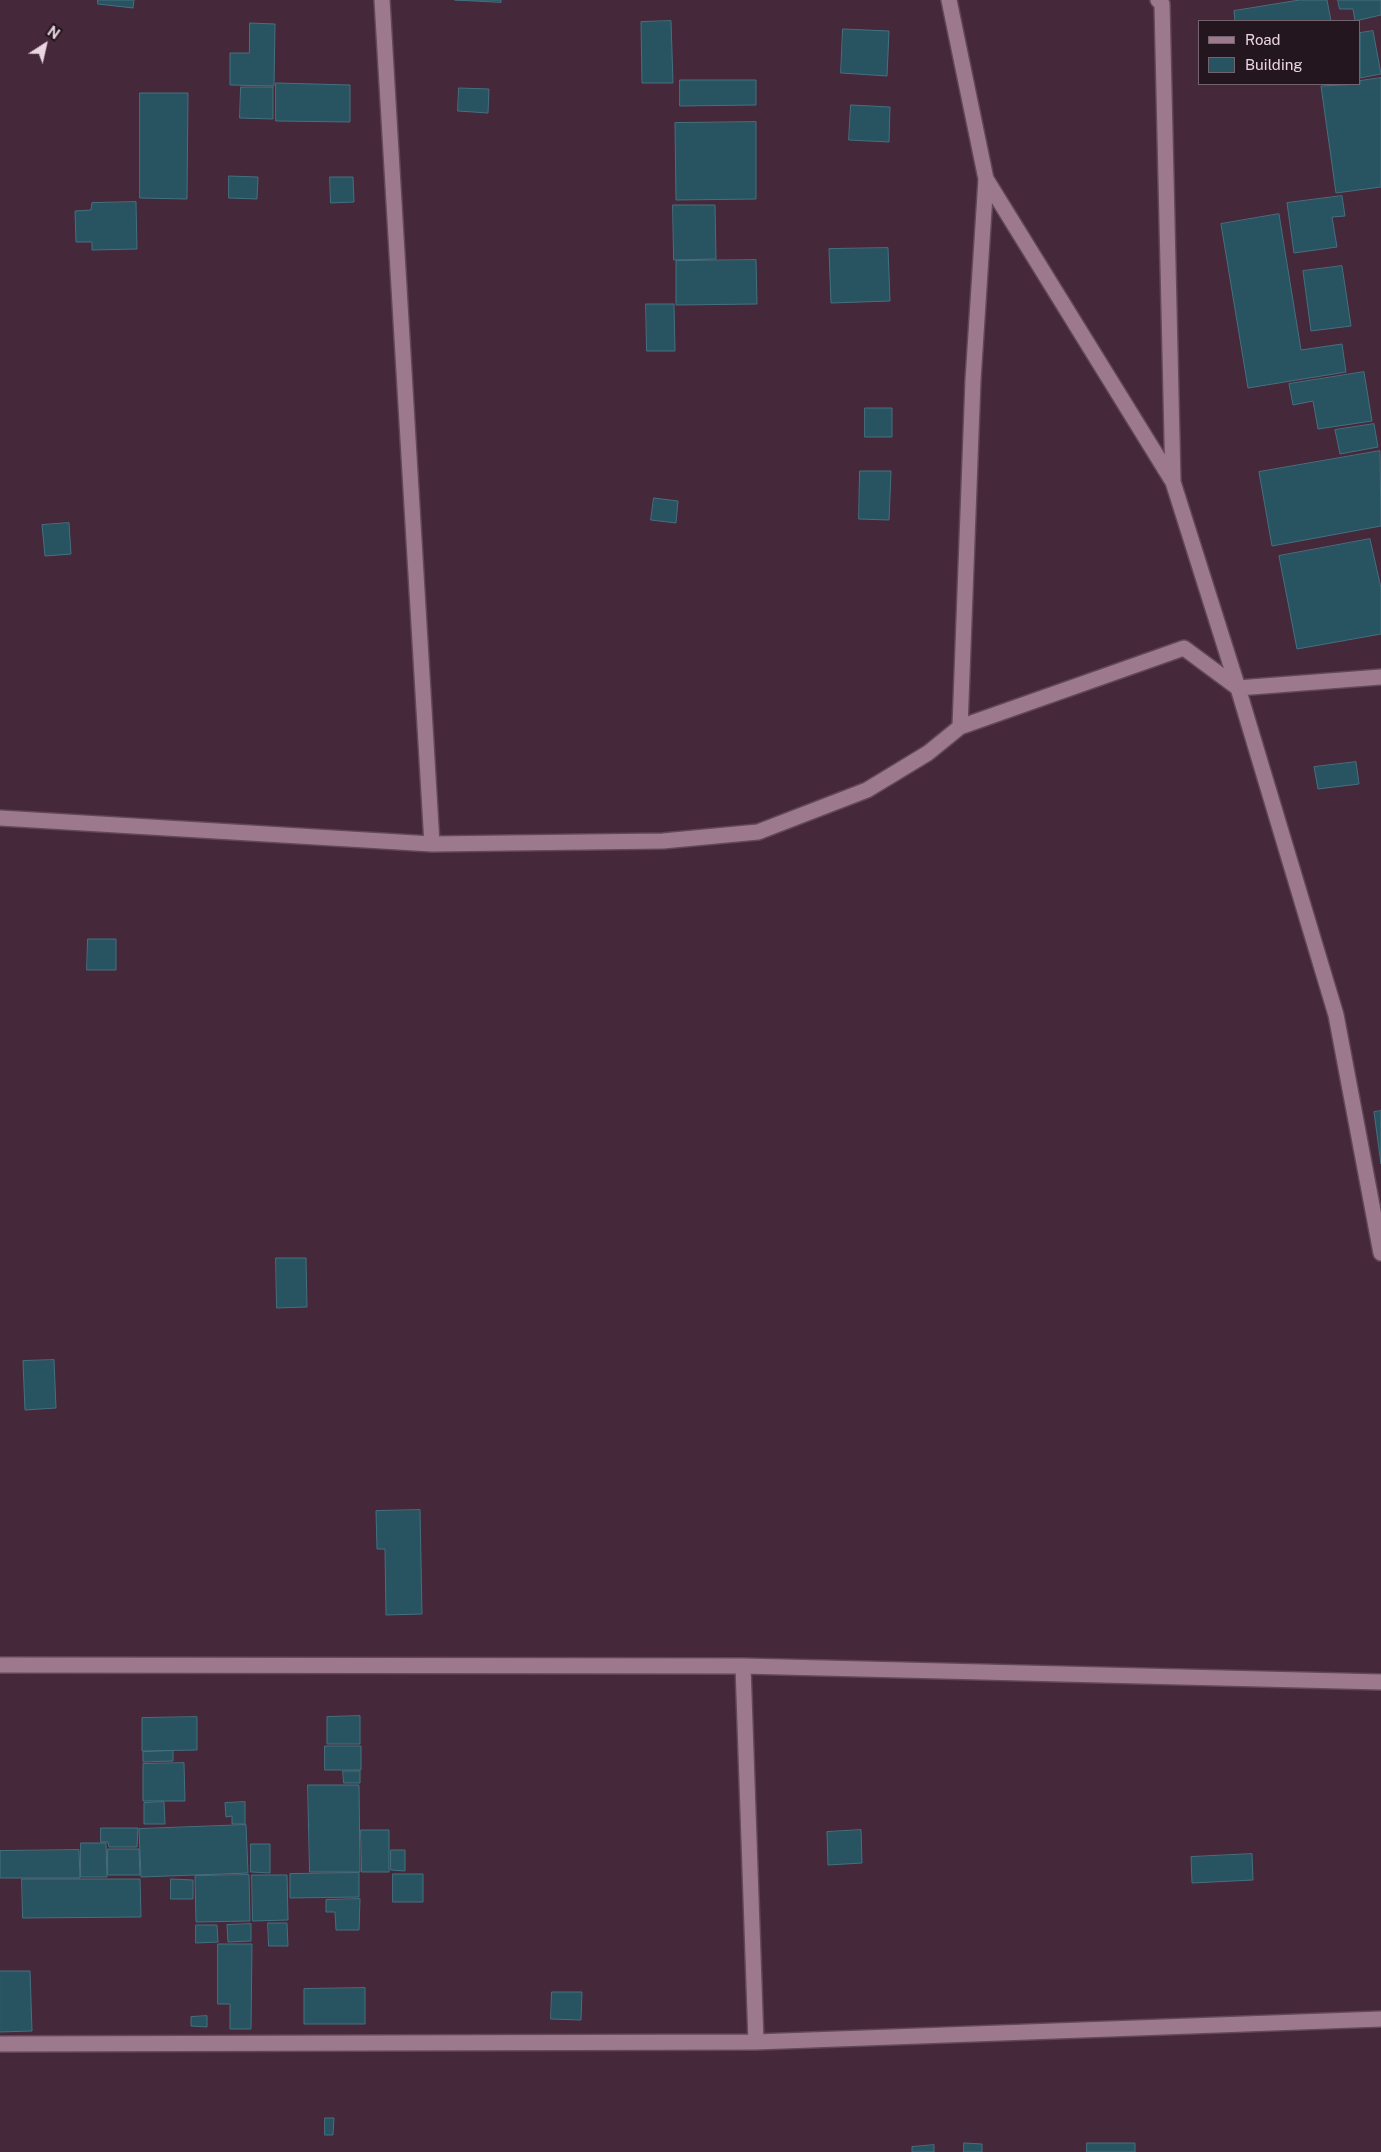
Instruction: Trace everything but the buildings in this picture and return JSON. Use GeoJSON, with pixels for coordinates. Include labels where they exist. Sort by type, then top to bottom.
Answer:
{"type":"FeatureCollection","features":[{"type":"Feature","properties":{"kind":"street"},"geometry":{"type":"LineString","coordinates":[[382,0],[432,844]]}},
{"type":"Feature","properties":{"kind":"street"},"geometry":{"type":"LineString","coordinates":[[949,0],[986,179],[973,390],[960,727]]}},
{"type":"Feature","properties":{"kind":"street"},"geometry":{"type":"LineString","coordinates":[[1158,0],[1162,4],[1173,482]]}},
{"type":"Feature","properties":{"kind":"street"},"geometry":{"type":"LineString","coordinates":[[986,179],[1173,482],[1238,688],[1336,1015],[1381,1253]]}},
{"type":"Feature","properties":{"kind":"street"},"geometry":{"type":"LineString","coordinates":[[0,818],[432,844],[663,841],[758,832],[867,790],[928,753],[960,727],[1184,648],[1238,688],[1381,677]]}},
{"type":"Feature","properties":{"kind":"street"},"geometry":{"type":"LineString","coordinates":[[0,1665],[743,1666],[1381,1682]]}},
{"type":"Feature","properties":{"kind":"street"},"geometry":{"type":"LineString","coordinates":[[743,1666],[756,2042]]}},
{"type":"Feature","properties":{"kind":"street"},"geometry":{"type":"LineString","coordinates":[[0,2044],[756,2042],[1381,2019]]}}]}
